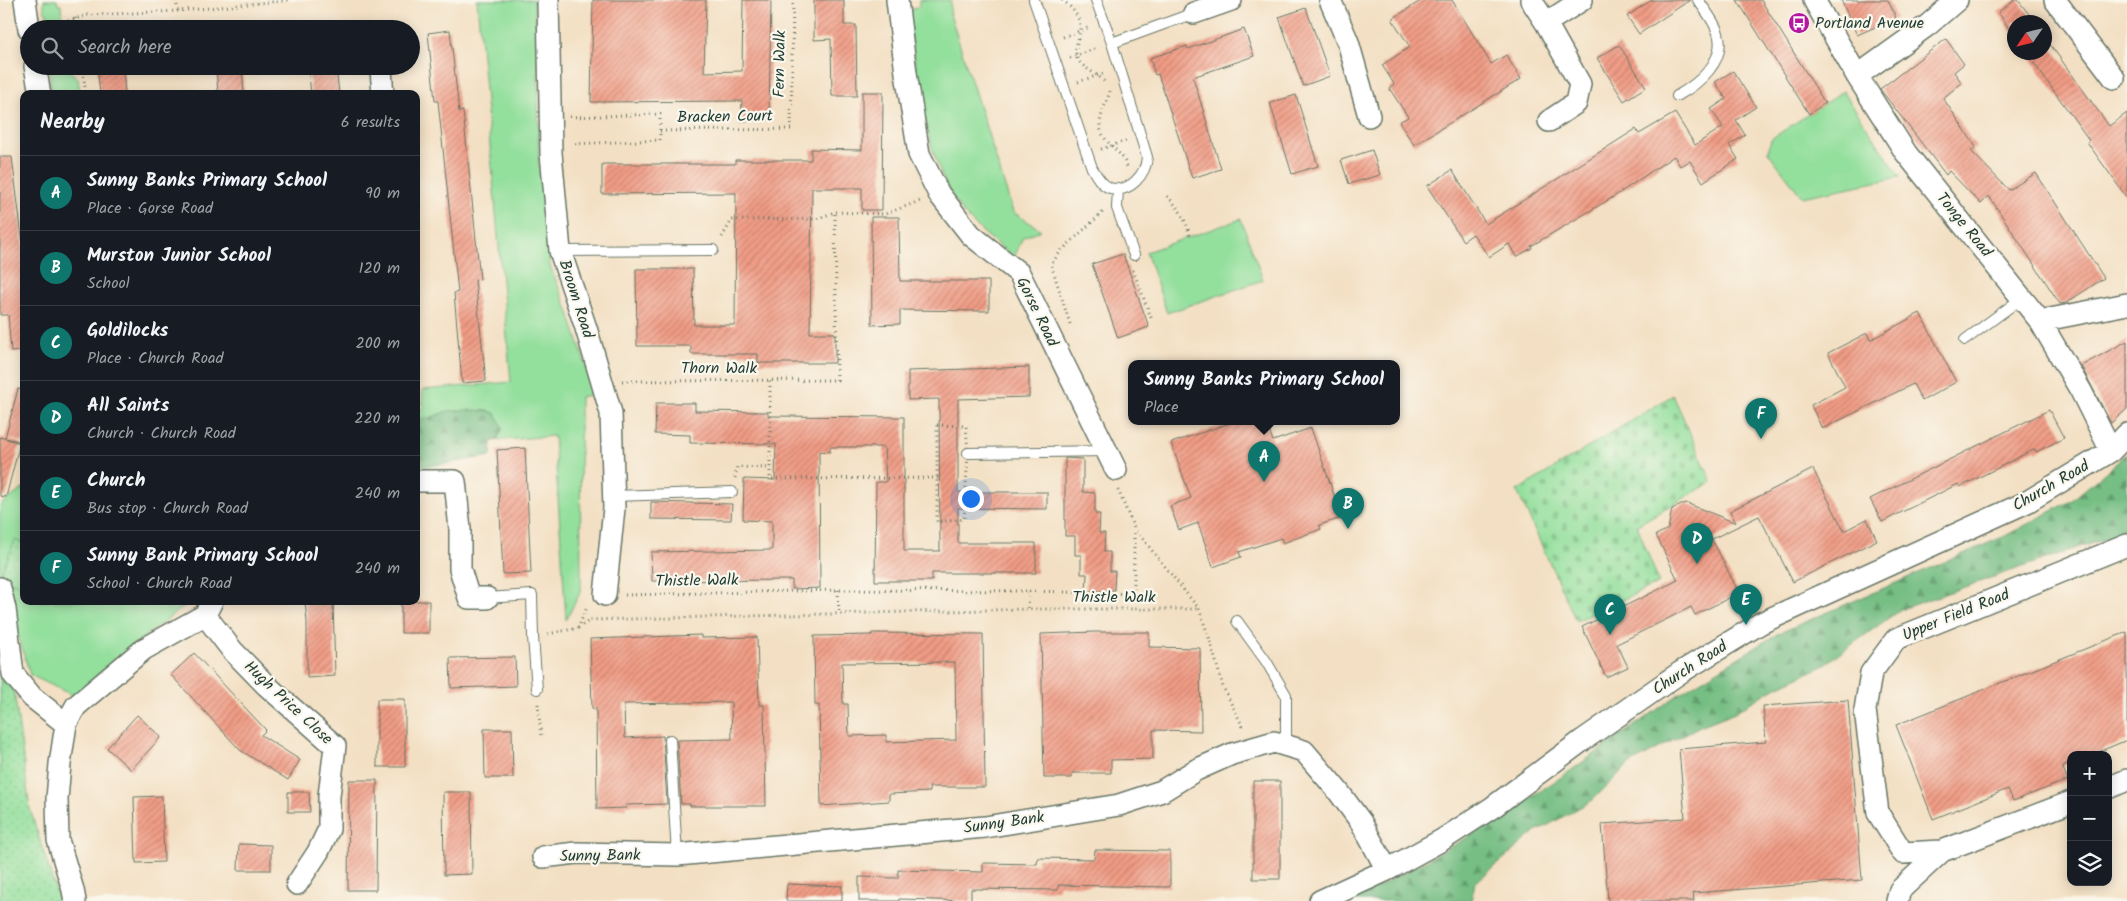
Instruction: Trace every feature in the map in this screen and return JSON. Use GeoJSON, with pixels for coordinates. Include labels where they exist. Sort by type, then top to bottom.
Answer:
{"type":"FeatureCollection","features":[{"type":"Feature","properties":{"kind":"street","name":"Broom Road"},"geometry":{"type":"LineString","coordinates":[[548,0],[552,118],[551,145],[560,250],[586,328],[611,413],[614,508],[605,595]]}},
{"type":"Feature","properties":{"kind":"street","name":"Gorse Road"},"geometry":{"type":"LineString","coordinates":[[897,0],[919,154],[939,194],[971,235],[1019,273],[1116,470]]}},
{"type":"Feature","properties":{"kind":"street"},"geometry":{"type":"LineString","coordinates":[[1198,8],[1231,0]]}},
{"type":"Feature","properties":{"kind":"street"},"geometry":{"type":"LineString","coordinates":[[1330,0],[1348,42],[1369,116]]}},
{"type":"Feature","properties":{"kind":"street"},"geometry":{"type":"LineString","coordinates":[[1531,0],[1580,84],[1576,103],[1549,120]]}},
{"type":"Feature","properties":{"kind":"street"},"geometry":{"type":"LineString","coordinates":[[1546,23],[1582,0]]}},
{"type":"Feature","properties":{"kind":"street","name":"Tonge Road"},"geometry":{"type":"LineString","coordinates":[[1814,0],[1857,76],[1906,153],[2040,320],[2081,391],[2111,451]]}},
{"type":"Feature","properties":{"kind":"street"},"geometry":{"type":"LineString","coordinates":[[1857,76],[1928,25],[1957,0]]}},
{"type":"Feature","properties":{"kind":"street"},"geometry":{"type":"LineString","coordinates":[[2055,0],[2114,78]]}},
{"type":"Feature","properties":{"kind":"street"},"geometry":{"type":"LineString","coordinates":[[37,75],[39,90]]}},
{"type":"Feature","properties":{"kind":"street"},"geometry":{"type":"LineString","coordinates":[[381,75],[383,90]]}},
{"type":"Feature","properties":{"kind":"street"},"geometry":{"type":"LineString","coordinates":[[2040,320],[2127,304]]}},
{"type":"Feature","properties":{"kind":"street","name":"Church Road"},"geometry":{"type":"LineString","coordinates":[[1320,901],[1387,870],[1442,840],[1493,806],[1583,740],[1681,672],[1761,623],[2027,502],[2111,451],[2127,434]]}},
{"type":"Feature","properties":{"kind":"street"},"geometry":{"type":"LineString","coordinates":[[420,481],[455,481],[460,529],[460,569],[469,598],[487,598]]}},
{"type":"Feature","properties":{"kind":"street","name":"Upper Field Road"},"geometry":{"type":"LineString","coordinates":[[2067,804],[1942,851],[1903,853],[1878,814],[1865,710],[1871,673],[1896,639],[2127,545]]}},
{"type":"Feature","properties":{"kind":"street"},"geometry":{"type":"LineString","coordinates":[[0,588],[5,609],[13,674],[32,697],[66,724]]}},
{"type":"Feature","properties":{"kind":"street","name":"Hugh Price Close"},"geometry":{"type":"LineString","coordinates":[[75,901],[58,840],[57,790],[66,724],[76,706],[144,649],[208,608],[232,650],[266,684],[335,746],[329,796],[329,828],[318,852],[297,884]]}},
{"type":"Feature","properties":{"kind":"street","name":"Sunny Bank"},"geometry":{"type":"LineString","coordinates":[[543,858],[576,854],[677,855],[985,827],[1119,805],[1162,791],[1196,770],[1232,754],[1274,742],[1304,750],[1361,822],[1387,870]]}},
{"type":"Feature","properties":{"kind":"street"},"geometry":{"type":"LineString","coordinates":[[2112,786],[2127,780]]}},
{"type":"Feature","properties":{"kind":"street","name":"Upper Field Road"},"geometry":{"type":"LineString","coordinates":[[1897,901],[1900,890],[1942,851]]}},
{"type":"Feature","properties":{"kind":"lane"},"geometry":{"type":"LineString","coordinates":[[1034,0],[1092,168],[1101,183],[1114,188],[1131,184],[1141,176],[1146,167],[1147,157],[1112,43],[1096,0]]}},
{"type":"Feature","properties":{"kind":"lane"},"geometry":{"type":"LineString","coordinates":[[1677,96],[1696,85],[1720,50],[1718,31],[1698,0]]}},
{"type":"Feature","properties":{"kind":"lane"},"geometry":{"type":"LineString","coordinates":[[1112,43],[1198,8]]}},
{"type":"Feature","properties":{"kind":"lane"},"geometry":{"type":"LineString","coordinates":[[1114,188],[1117,208],[1134,255]]}},
{"type":"Feature","properties":{"kind":"lane"},"geometry":{"type":"LineString","coordinates":[[560,250],[713,250]]}},
{"type":"Feature","properties":{"kind":"lane"},"geometry":{"type":"LineString","coordinates":[[1966,340],[2022,298]]}},
{"type":"Feature","properties":{"kind":"lane"},"geometry":{"type":"LineString","coordinates":[[968,454],[1107,451]]}},
{"type":"Feature","properties":{"kind":"lane"},"geometry":{"type":"LineString","coordinates":[[614,496],[732,492]]}},
{"type":"Feature","properties":{"kind":"lane"},"geometry":{"type":"LineString","coordinates":[[487,598],[532,595],[532,637],[537,689]]}},
{"type":"Feature","properties":{"kind":"lane"},"geometry":{"type":"LineString","coordinates":[[1237,621],[1266,661],[1286,694],[1286,745]]}},
{"type":"Feature","properties":{"kind":"lane"},"geometry":{"type":"LineString","coordinates":[[670,740],[677,855]]}},
{"type":"Feature","properties":{"kind":"path"},"geometry":{"type":"LineString","coordinates":[[176,0],[178,11]]}},
{"type":"Feature","properties":{"kind":"path"},"geometry":{"type":"LineString","coordinates":[[70,20],[88,15],[178,11],[291,0]]}},
{"type":"Feature","properties":{"kind":"path","name":"Fern Walk"},"geometry":{"type":"LineString","coordinates":[[791,129],[793,0]]}},
{"type":"Feature","properties":{"kind":"path"},"geometry":{"type":"LineString","coordinates":[[1062,0],[1074,8],[1079,21],[1076,44],[1077,55],[1083,66],[1105,82],[1110,92],[1100,124],[1101,133],[1123,157],[1131,184]]}},
{"type":"Feature","properties":{"kind":"path"},"geometry":{"type":"LineString","coordinates":[[1048,42],[1104,23]]}},
{"type":"Feature","properties":{"kind":"path"},"geometry":{"type":"LineString","coordinates":[[1055,63],[1112,43]]}},
{"type":"Feature","properties":{"kind":"path"},"geometry":{"type":"LineString","coordinates":[[1063,87],[1120,68]]}},
{"type":"Feature","properties":{"kind":"path"},"geometry":{"type":"LineString","coordinates":[[83,75],[85,90]]}},
{"type":"Feature","properties":{"kind":"path","name":"Bracken Court"},"geometry":{"type":"LineString","coordinates":[[551,145],[660,140],[660,114],[552,118]]}},
{"type":"Feature","properties":{"kind":"path","name":"Bracken Court"},"geometry":{"type":"LineString","coordinates":[[660,131],[791,129]]}},
{"type":"Feature","properties":{"kind":"path"},"geometry":{"type":"LineString","coordinates":[[1087,154],[1141,136]]}},
{"type":"Feature","properties":{"kind":"path"},"geometry":{"type":"LineString","coordinates":[[1056,351],[1074,336],[1051,264],[1062,250],[1104,211],[1114,188]]}},
{"type":"Feature","properties":{"kind":"path"},"geometry":{"type":"LineString","coordinates":[[713,250],[732,220],[816,219],[835,212],[884,214],[939,194]]}},
{"type":"Feature","properties":{"kind":"path"},"geometry":{"type":"LineString","coordinates":[[1167,196],[1179,208],[1187,223],[1190,237]]}},
{"type":"Feature","properties":{"kind":"path","name":"Thorn Walk"},"geometry":{"type":"LineString","coordinates":[[602,381],[837,380],[835,212]]}},
{"type":"Feature","properties":{"kind":"path"},"geometry":{"type":"LineString","coordinates":[[1134,255],[1129,260],[1152,320]]}},
{"type":"Feature","properties":{"kind":"path"},"geometry":{"type":"LineString","coordinates":[[770,380],[770,479],[938,478]]}},
{"type":"Feature","properties":{"kind":"path"},"geometry":{"type":"LineString","coordinates":[[937,425],[966,426],[968,454],[964,519],[937,522],[937,425]]}},
{"type":"Feature","properties":{"kind":"path"},"geometry":{"type":"LineString","coordinates":[[732,492],[737,468],[771,468]]}},
{"type":"Feature","properties":{"kind":"path"},"geometry":{"type":"LineString","coordinates":[[1116,470],[1112,478],[1134,528],[1199,610],[1210,640],[1223,687],[1254,748]]}},
{"type":"Feature","properties":{"kind":"path","name":"Thistle Walk"},"geometry":{"type":"LineString","coordinates":[[605,595],[838,590],[1029,591],[1134,594],[1134,528]]}},
{"type":"Feature","properties":{"kind":"path"},"geometry":{"type":"LineString","coordinates":[[838,590],[839,615]]}},
{"type":"Feature","properties":{"kind":"path"},"geometry":{"type":"LineString","coordinates":[[1028,610],[1029,591]]}},
{"type":"Feature","properties":{"kind":"path"},"geometry":{"type":"LineString","coordinates":[[578,628],[592,595],[605,595]]}},
{"type":"Feature","properties":{"kind":"path","name":"Thistle Walk"},"geometry":{"type":"LineString","coordinates":[[532,637],[578,628],[590,620],[1028,610],[1199,610]]}},
{"type":"Feature","properties":{"kind":"path"},"geometry":{"type":"LineString","coordinates":[[537,689],[541,736]]}},
{"type":"Feature","properties":{"kind":"green space"},"geometry":{"type":"Polygon","coordinates":[[[44,0],[57,0],[58,5],[61,5],[62,20],[50,20],[44,9],[44,0]]]}},
{"type":"Feature","properties":{"kind":"green space"},"geometry":{"type":"Polygon","coordinates":[[[477,0],[534,0],[538,68],[539,162],[550,266],[568,310],[595,394],[580,397],[581,591],[566,620],[554,436],[491,441],[491,456],[420,468],[420,409],[423,409],[422,390],[511,382],[477,0]]]}},
{"type":"Feature","properties":{"kind":"green space"},"geometry":{"type":"Polygon","coordinates":[[[919,0],[951,0],[950,14],[1013,212],[1041,230],[1023,237],[1014,258],[977,227],[958,206],[936,161],[918,86],[907,11],[919,7],[919,0]]]}},
{"type":"Feature","properties":{"kind":"green space"},"geometry":{"type":"Polygon","coordinates":[[[50,75],[74,75],[78,78],[80,90],[52,90],[50,75]]]}},
{"type":"Feature","properties":{"kind":"green space"},"geometry":{"type":"Polygon","coordinates":[[[1843,91],[1900,177],[1802,197],[1768,152],[1771,139],[1843,91]]]}},
{"type":"Feature","properties":{"kind":"green space"},"geometry":{"type":"Polygon","coordinates":[[[1241,219],[1263,280],[1167,313],[1146,252],[1241,219]]]}},
{"type":"Feature","properties":{"kind":"green space"},"geometry":{"type":"Polygon","coordinates":[[[1673,395],[1712,482],[1637,525],[1659,583],[1576,621],[1517,491],[1673,395]]]}},
{"type":"Feature","properties":{"kind":"green space"},"geometry":{"type":"Polygon","coordinates":[[[447,411],[490,411],[496,414],[503,428],[497,440],[491,441],[491,456],[420,465],[420,419],[447,411]]]}},
{"type":"Feature","properties":{"kind":"green space"},"geometry":{"type":"Polygon","coordinates":[[[2127,454],[2127,533],[2083,546],[1901,609],[1821,667],[1773,689],[1733,713],[1700,726],[1628,765],[1593,800],[1534,833],[1475,883],[1471,901],[1344,901],[1382,885],[1475,833],[1563,776],[1682,692],[1777,634],[2005,536],[2071,501],[2127,454]]]}},
{"type":"Feature","properties":{"kind":"green space"},"geometry":{"type":"Polygon","coordinates":[[[20,491],[20,605],[186,605],[118,657],[74,696],[30,675],[0,576],[0,505],[20,491]]]}},
{"type":"Feature","properties":{"kind":"green space"},"geometry":{"type":"Polygon","coordinates":[[[15,540],[20,542],[20,585],[0,576],[15,540]]]}},
{"type":"Feature","properties":{"kind":"green space"},"geometry":{"type":"Polygon","coordinates":[[[0,639],[15,698],[30,809],[59,901],[0,901],[0,639]]]}},
{"type":"Feature","properties":{"kind":"building"},"geometry":{"type":"Polygon","coordinates":[[[593,0],[706,0],[704,72],[742,71],[743,0],[771,0],[769,120],[741,121],[742,101],[591,102],[593,0]]]}},
{"type":"Feature","properties":{"kind":"building"},"geometry":{"type":"Polygon","coordinates":[[[814,0],[844,0],[844,25],[856,25],[857,96],[832,96],[831,39],[814,40],[814,0]]]}},
{"type":"Feature","properties":{"kind":"building"},"geometry":{"type":"Polygon","coordinates":[[[1422,0],[1452,0],[1491,64],[1506,55],[1521,79],[1414,145],[1399,122],[1408,117],[1389,88],[1394,84],[1382,65],[1410,47],[1392,19],[1422,0]]]}},
{"type":"Feature","properties":{"kind":"building"},"geometry":{"type":"Polygon","coordinates":[[[1652,0],[1690,0],[1639,34],[1627,16],[1652,0]]]}},
{"type":"Feature","properties":{"kind":"building"},"geometry":{"type":"Polygon","coordinates":[[[1737,0],[1761,0],[1825,103],[1809,114],[1737,0]]]}},
{"type":"Feature","properties":{"kind":"building"},"geometry":{"type":"Polygon","coordinates":[[[1841,0],[1888,0],[1896,18],[1857,35],[1841,0]]]}},
{"type":"Feature","properties":{"kind":"building"},"geometry":{"type":"Polygon","coordinates":[[[2015,0],[2018,0],[2030,15],[2007,15],[2007,26],[1998,12],[2015,0]]]}},
{"type":"Feature","properties":{"kind":"building"},"geometry":{"type":"Polygon","coordinates":[[[1306,8],[1330,76],[1303,86],[1279,17],[1306,8]]]}},
{"type":"Feature","properties":{"kind":"building"},"geometry":{"type":"Polygon","coordinates":[[[1244,29],[1254,56],[1193,77],[1221,169],[1192,178],[1158,74],[1155,75],[1150,58],[1187,46],[1188,49],[1244,29]]]}},
{"type":"Feature","properties":{"kind":"building"},"geometry":{"type":"Polygon","coordinates":[[[450,30],[459,112],[463,111],[480,279],[475,280],[486,381],[462,383],[454,293],[458,292],[438,101],[435,101],[428,33],[450,30]]]}},
{"type":"Feature","properties":{"kind":"building"},"geometry":{"type":"Polygon","coordinates":[[[1946,39],[1964,64],[1954,72],[1962,83],[1943,98],[1976,147],[1971,151],[2009,190],[2036,173],[2104,278],[2066,303],[2060,304],[1989,196],[1981,204],[1949,171],[1946,175],[1880,89],[1946,39]]]}},
{"type":"Feature","properties":{"kind":"building"},"geometry":{"type":"Polygon","coordinates":[[[1619,45],[1646,87],[1624,101],[1597,58],[1619,45]]]}},
{"type":"Feature","properties":{"kind":"building"},"geometry":{"type":"Polygon","coordinates":[[[2052,47],[2109,126],[2127,113],[2127,198],[2087,142],[2089,140],[2032,60],[2052,60],[2052,47]]]}},
{"type":"Feature","properties":{"kind":"building"},"geometry":{"type":"Polygon","coordinates":[[[1733,71],[1756,107],[1736,120],[1745,135],[1729,145],[1738,159],[1703,182],[1690,161],[1680,166],[1674,156],[1615,196],[1516,257],[1509,244],[1489,257],[1473,234],[1463,241],[1427,186],[1452,170],[1486,224],[1636,129],[1639,134],[1675,113],[1695,145],[1723,127],[1711,109],[1726,99],[1715,82],[1733,71]]]}},
{"type":"Feature","properties":{"kind":"building"},"geometry":{"type":"Polygon","coordinates":[[[98,75],[124,75],[125,90],[100,90],[98,75]]]}},
{"type":"Feature","properties":{"kind":"building"},"geometry":{"type":"Polygon","coordinates":[[[217,75],[243,75],[244,90],[218,90],[217,75]]]}},
{"type":"Feature","properties":{"kind":"building"},"geometry":{"type":"Polygon","coordinates":[[[309,75],[337,75],[339,90],[311,90],[309,75]]]}},
{"type":"Feature","properties":{"kind":"building"},"geometry":{"type":"Polygon","coordinates":[[[862,92],[883,92],[882,210],[862,210],[862,188],[812,188],[810,333],[835,333],[835,363],[758,363],[758,354],[691,354],[691,346],[637,346],[636,269],[693,269],[694,325],[735,325],[736,193],[602,194],[602,164],[735,164],[735,160],[811,160],[811,149],[862,150],[862,92]]]}},
{"type":"Feature","properties":{"kind":"building"},"geometry":{"type":"Polygon","coordinates":[[[1296,95],[1318,166],[1292,174],[1270,103],[1296,95]]]}},
{"type":"Feature","properties":{"kind":"building"},"geometry":{"type":"Polygon","coordinates":[[[1372,150],[1380,175],[1349,184],[1341,160],[1372,150]]]}},
{"type":"Feature","properties":{"kind":"building"},"geometry":{"type":"Polygon","coordinates":[[[0,157],[12,157],[20,221],[20,351],[11,352],[8,315],[0,315],[0,157]]]}},
{"type":"Feature","properties":{"kind":"building"},"geometry":{"type":"Polygon","coordinates":[[[871,217],[899,217],[900,281],[989,281],[989,311],[900,310],[900,324],[872,325],[871,217]]]}},
{"type":"Feature","properties":{"kind":"building"},"geometry":{"type":"Polygon","coordinates":[[[1123,254],[1149,327],[1118,338],[1092,264],[1123,254]]]}},
{"type":"Feature","properties":{"kind":"building"},"geometry":{"type":"Polygon","coordinates":[[[1920,313],[1956,382],[1922,401],[1913,384],[1822,429],[1811,405],[1845,387],[1828,353],[1867,333],[1870,340],[1920,313]]]}},
{"type":"Feature","properties":{"kind":"building"},"geometry":{"type":"Polygon","coordinates":[[[2127,341],[2127,409],[2111,423],[2081,366],[2127,341]]]}},
{"type":"Feature","properties":{"kind":"building"},"geometry":{"type":"Polygon","coordinates":[[[1029,367],[1029,397],[958,399],[958,492],[1047,492],[1047,509],[958,508],[958,543],[1036,543],[1036,573],[932,573],[932,581],[875,581],[876,482],[886,482],[884,447],[830,447],[830,452],[819,451],[820,588],[792,589],[792,580],[652,581],[651,552],[772,550],[772,521],[743,520],[744,479],[775,480],[776,444],[690,443],[690,435],[655,434],[656,403],[695,403],[695,411],[768,412],[768,416],[904,417],[904,551],[940,551],[939,399],[908,400],[908,371],[1029,367]]]}},
{"type":"Feature","properties":{"kind":"building"},"geometry":{"type":"Polygon","coordinates":[[[18,389],[20,389],[20,441],[5,438],[18,389]]]}},
{"type":"Feature","properties":{"kind":"building"},"geometry":{"type":"Polygon","coordinates":[[[2049,410],[2064,438],[2036,452],[2035,449],[1960,487],[1958,484],[1882,522],[1870,499],[2049,410]]]}},
{"type":"Feature","properties":{"kind":"building"},"geometry":{"type":"Polygon","coordinates":[[[1224,425],[1267,425],[1273,441],[1311,428],[1342,518],[1319,525],[1321,529],[1283,543],[1281,538],[1239,552],[1241,557],[1213,567],[1198,523],[1179,530],[1170,506],[1191,498],[1171,443],[1224,425]]]}},
{"type":"Feature","properties":{"kind":"building"},"geometry":{"type":"Polygon","coordinates":[[[0,437],[20,443],[6,497],[0,496],[0,437]]]}},
{"type":"Feature","properties":{"kind":"building"},"geometry":{"type":"Polygon","coordinates":[[[525,448],[531,573],[503,574],[497,450],[525,448]]]}},
{"type":"Feature","properties":{"kind":"building"},"geometry":{"type":"Polygon","coordinates":[[[1065,458],[1083,459],[1083,492],[1095,493],[1095,514],[1100,514],[1099,533],[1105,533],[1104,552],[1110,552],[1110,571],[1115,571],[1114,591],[1086,591],[1087,574],[1081,574],[1081,555],[1075,555],[1075,536],[1065,536],[1065,458]]]}},
{"type":"Feature","properties":{"kind":"building"},"geometry":{"type":"Polygon","coordinates":[[[1813,469],[1844,531],[1867,519],[1877,540],[1793,582],[1759,516],[1712,539],[1739,593],[1695,615],[1691,607],[1617,644],[1628,667],[1606,677],[1582,627],[1678,580],[1656,535],[1668,529],[1672,509],[1686,503],[1736,523],[1730,511],[1813,469]]]}},
{"type":"Feature","properties":{"kind":"building"},"geometry":{"type":"Polygon","coordinates":[[[651,502],[732,504],[731,520],[651,519],[651,502]]]}},
{"type":"Feature","properties":{"kind":"building"},"geometry":{"type":"Polygon","coordinates":[[[420,601],[429,601],[429,633],[401,633],[401,605],[420,605],[420,601]]]}},
{"type":"Feature","properties":{"kind":"building"},"geometry":{"type":"Polygon","coordinates":[[[305,605],[333,605],[335,676],[307,678],[305,605]]]}},
{"type":"Feature","properties":{"kind":"building"},"geometry":{"type":"Polygon","coordinates":[[[1149,632],[1149,647],[1200,648],[1201,731],[1153,730],[1153,759],[1111,760],[1111,773],[1072,773],[1072,778],[1044,778],[1041,634],[1149,632]]]}},
{"type":"Feature","properties":{"kind":"building"},"geometry":{"type":"Polygon","coordinates":[[[2127,632],[2127,740],[2101,751],[2067,751],[2067,764],[2062,766],[2067,780],[2013,801],[2008,789],[1933,819],[1896,725],[2127,632]]]}},
{"type":"Feature","properties":{"kind":"building"},"geometry":{"type":"Polygon","coordinates":[[[872,633],[983,634],[985,787],[929,787],[930,792],[889,794],[889,801],[821,806],[819,705],[815,705],[814,636],[872,635],[872,633]],[[955,662],[842,663],[843,704],[848,704],[849,736],[886,735],[886,742],[956,740],[955,662]]]}},
{"type":"Feature","properties":{"kind":"building"},"geometry":{"type":"Polygon","coordinates":[[[701,635],[701,638],[757,637],[759,705],[764,705],[766,806],[690,806],[690,804],[681,804],[677,740],[732,739],[731,702],[624,704],[625,738],[663,736],[667,804],[626,805],[626,808],[597,809],[596,708],[592,709],[590,639],[701,635]]]}},
{"type":"Feature","properties":{"kind":"building"},"geometry":{"type":"Polygon","coordinates":[[[194,653],[266,730],[261,735],[300,760],[288,780],[240,750],[171,675],[194,653]]]}},
{"type":"Feature","properties":{"kind":"building"},"geometry":{"type":"Polygon","coordinates":[[[515,657],[516,686],[451,688],[450,658],[515,657]]]}},
{"type":"Feature","properties":{"kind":"building"},"geometry":{"type":"Polygon","coordinates":[[[377,699],[405,699],[405,767],[377,767],[377,699]]]}},
{"type":"Feature","properties":{"kind":"building"},"geometry":{"type":"Polygon","coordinates":[[[1848,700],[1862,880],[1693,893],[1694,901],[1608,901],[1602,824],[1685,818],[1679,749],[1766,742],[1763,706],[1848,700]]]}},
{"type":"Feature","properties":{"kind":"building"},"geometry":{"type":"Polygon","coordinates":[[[137,715],[161,737],[131,770],[107,748],[137,715]]]}},
{"type":"Feature","properties":{"kind":"building"},"geometry":{"type":"Polygon","coordinates":[[[484,729],[512,729],[513,778],[485,778],[484,729]]]}},
{"type":"Feature","properties":{"kind":"building"},"geometry":{"type":"Polygon","coordinates":[[[349,780],[377,780],[376,890],[348,890],[349,780]]]}},
{"type":"Feature","properties":{"kind":"building"},"geometry":{"type":"Polygon","coordinates":[[[1253,781],[1280,781],[1280,879],[1253,879],[1253,781]]]}},
{"type":"Feature","properties":{"kind":"building"},"geometry":{"type":"Polygon","coordinates":[[[288,792],[309,792],[310,812],[288,812],[288,792]]]}},
{"type":"Feature","properties":{"kind":"building"},"geometry":{"type":"Polygon","coordinates":[[[443,792],[471,792],[472,874],[444,875],[443,792]]]}},
{"type":"Feature","properties":{"kind":"building"},"geometry":{"type":"Polygon","coordinates":[[[162,796],[164,862],[136,863],[134,797],[162,796]]]}},
{"type":"Feature","properties":{"kind":"building"},"geometry":{"type":"Polygon","coordinates":[[[239,844],[271,845],[271,870],[238,870],[239,844]]]}},
{"type":"Feature","properties":{"kind":"building"},"geometry":{"type":"Polygon","coordinates":[[[1095,850],[1170,851],[1170,887],[1058,885],[1058,890],[971,889],[971,901],[899,899],[899,901],[859,901],[859,877],[898,878],[898,870],[983,872],[983,863],[1037,864],[1038,858],[1094,859],[1095,850]]]}},
{"type":"Feature","properties":{"kind":"building"},"geometry":{"type":"Polygon","coordinates":[[[787,884],[842,886],[842,901],[786,901],[787,884]]]}},
{"type":"Feature","properties":{"kind":"place","name":"Portland Avenue"},"geometry":{"type":"Point","coordinates":[1799,23]}},
{"type":"Feature","properties":{"kind":"place","name":"Sunny Bank Primary School"},"geometry":{"type":"Point","coordinates":[1761,439]}},
{"type":"Feature","properties":{"kind":"place","name":"Sunny Banks Primary School"},"geometry":{"type":"Point","coordinates":[1264,482]}},
{"type":"Feature","properties":{"kind":"place","name":"Murston Junior School"},"geometry":{"type":"Point","coordinates":[1348,529]}},
{"type":"Feature","properties":{"kind":"place","name":"All Saints"},"geometry":{"type":"Point","coordinates":[1697,564]}},
{"type":"Feature","properties":{"kind":"place","name":"Church"},"geometry":{"type":"Point","coordinates":[1746,625]}},
{"type":"Feature","properties":{"kind":"place","name":"Goldilocks"},"geometry":{"type":"Point","coordinates":[1610,635]}}]}
